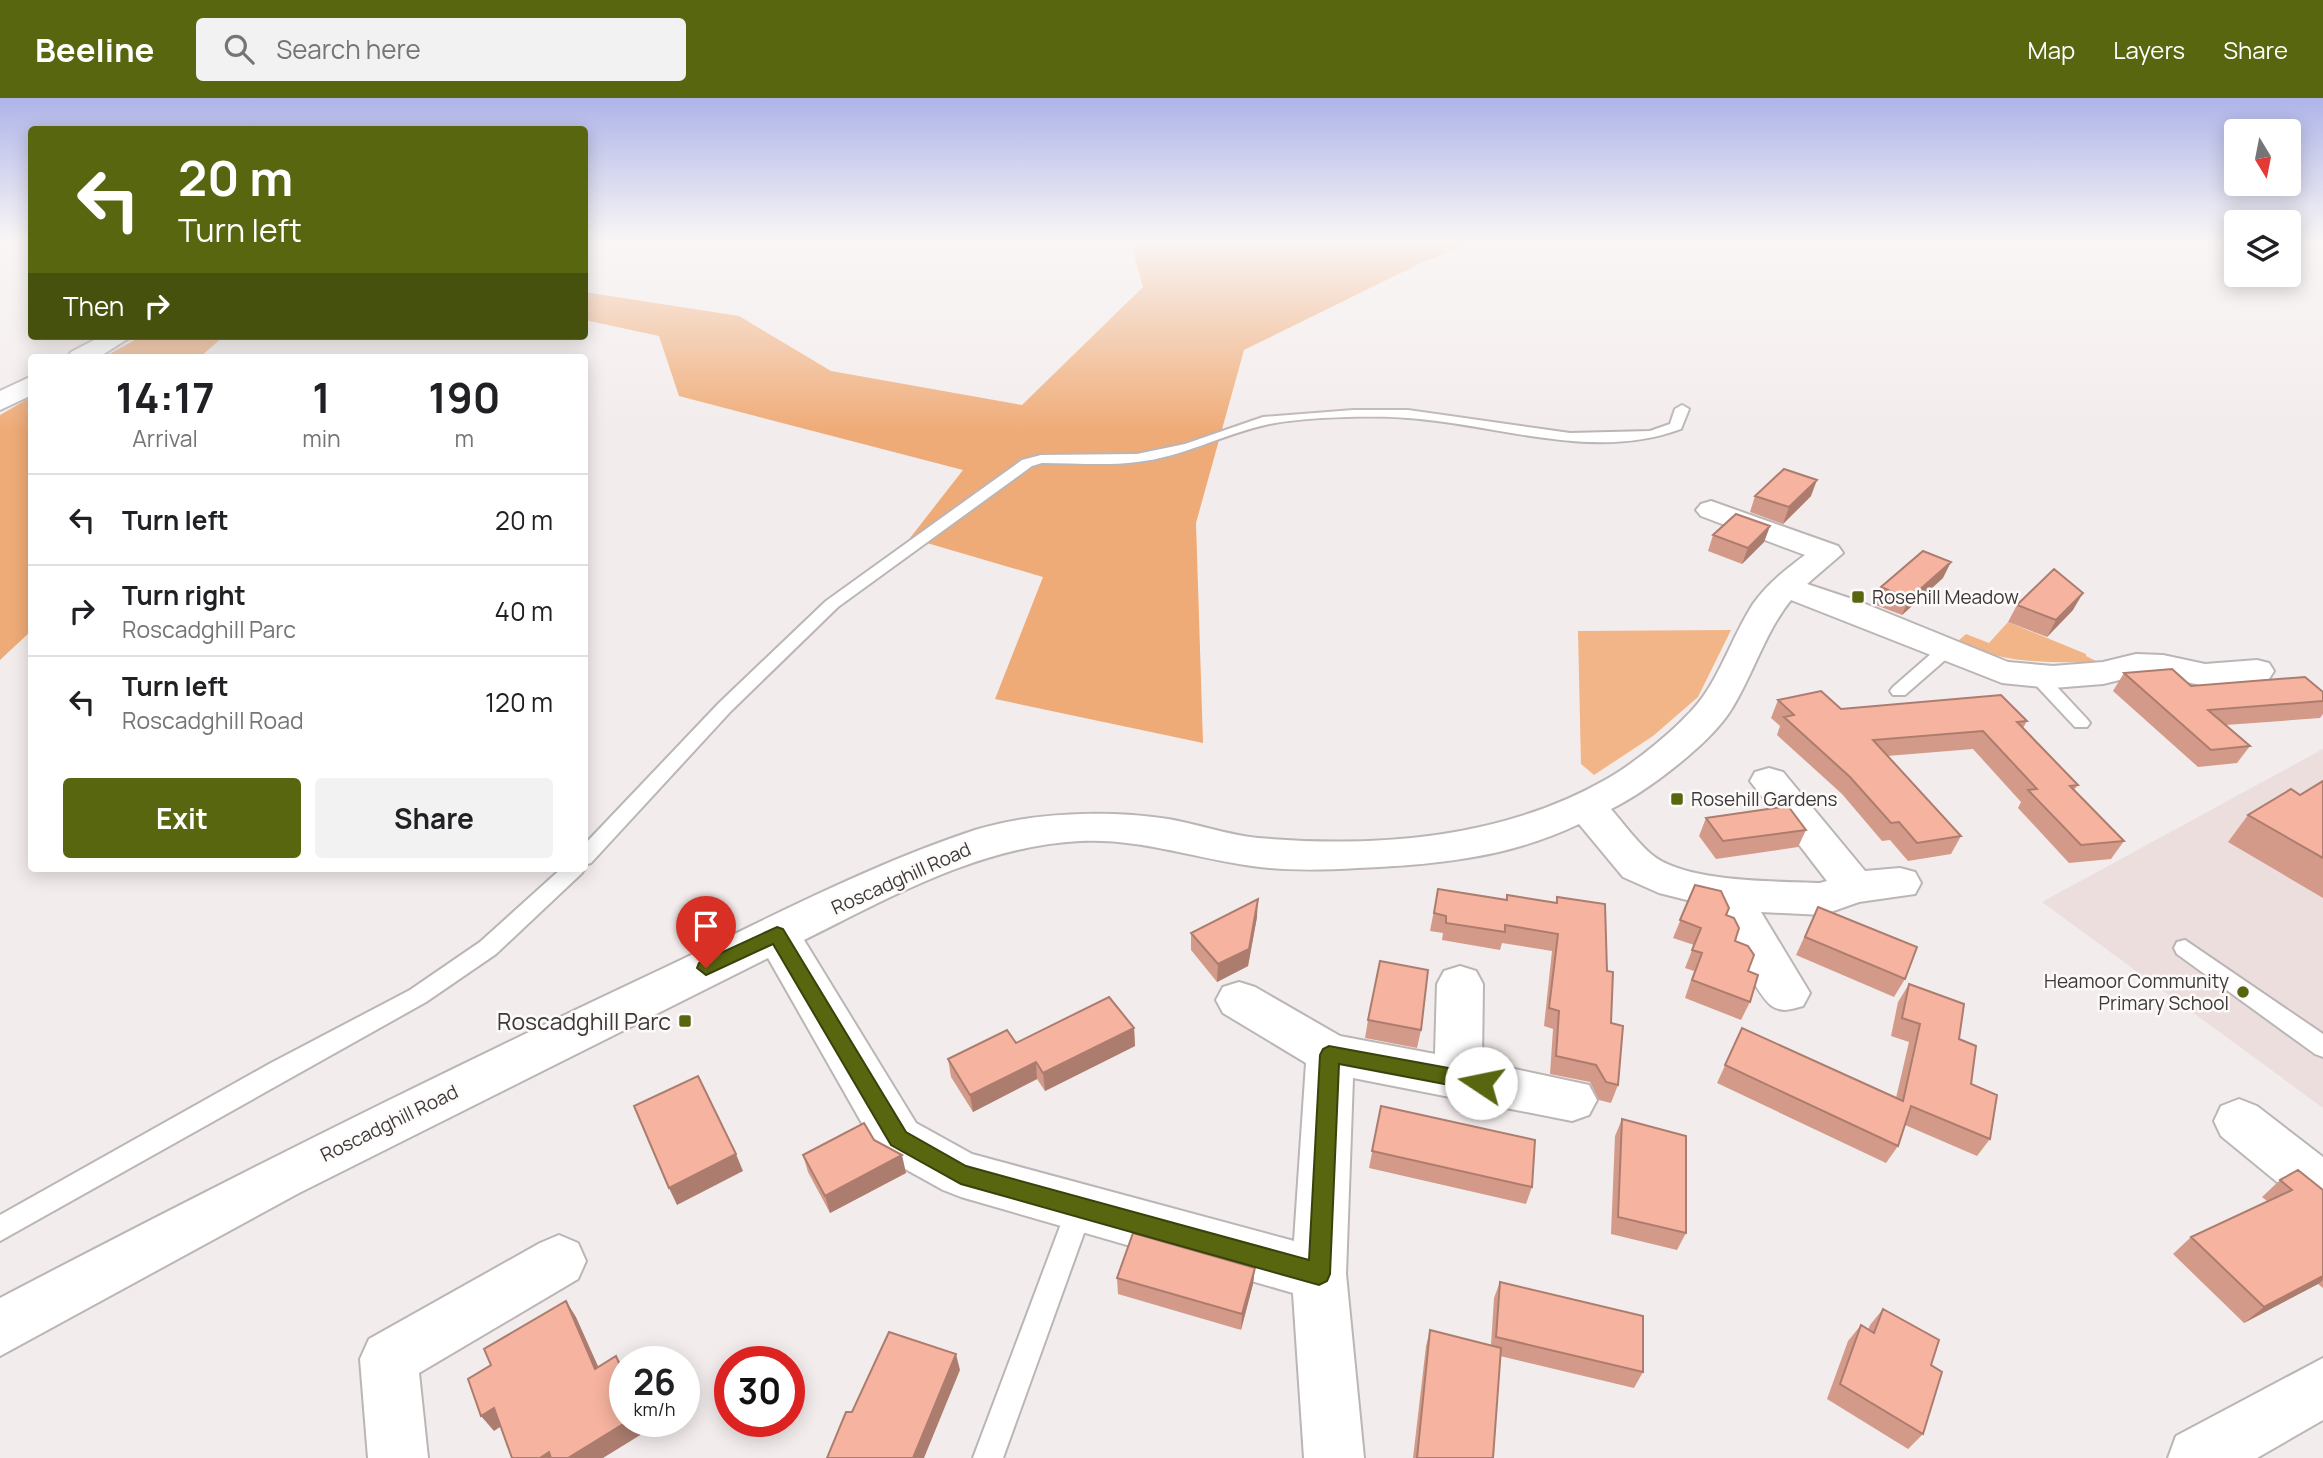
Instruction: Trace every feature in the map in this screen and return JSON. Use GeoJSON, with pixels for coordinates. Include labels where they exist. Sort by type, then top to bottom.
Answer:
{"type":"FeatureCollection","features":[{"type":"Feature","properties":{"kind":"main road"},"geometry":{"type":"LineString","coordinates":[[86,354],[112,340]]}},
{"type":"Feature","properties":{"kind":"main road"},"geometry":{"type":"LineString","coordinates":[[0,402],[28,386]]}},
{"type":"Feature","properties":{"kind":"main road","name":"Roscadghill Road"},"geometry":{"type":"LineString","coordinates":[[0,1328],[281,1177],[904,873],[988,841],[1031,832],[1080,827],[1166,833],[1253,852],[1328,855],[1420,851],[1503,839],[1620,789],[1674,747],[1714,708],[1768,607],[1784,587],[1827,553],[1711,510]]}},
{"type":"Feature","properties":{"kind":"main road"},"geometry":{"type":"LineString","coordinates":[[1784,587],[1846,608],[2002,672],[2038,677],[2103,673],[2136,664],[2163,666],[2205,675],[2257,671]]}},
{"type":"Feature","properties":{"kind":"main road"},"geometry":{"type":"LineString","coordinates":[[1769,781],[1855,887]]}},
{"type":"Feature","properties":{"kind":"main road"},"geometry":{"type":"LineString","coordinates":[[1584,805],[1638,866],[1674,882],[1730,895],[1822,899],[1855,887],[1900,883]]}},
{"type":"Feature","properties":{"kind":"main road"},"geometry":{"type":"LineString","coordinates":[[1730,895],[1763,957],[1787,993]]}},
{"type":"Feature","properties":{"kind":"main road"},"geometry":{"type":"LineString","coordinates":[[777,934],[898,1139],[961,1174],[1319,1274]]}},
{"type":"Feature","properties":{"kind":"main road"},"geometry":{"type":"LineString","coordinates":[[1458,1078],[1460,984]]}},
{"type":"Feature","properties":{"kind":"main road"},"geometry":{"type":"LineString","coordinates":[[1239,1000],[1329,1055],[1572,1100]]}},
{"type":"Feature","properties":{"kind":"main road"},"geometry":{"type":"LineString","coordinates":[[1329,1055],[1319,1274],[1334,1458]]}},
{"type":"Feature","properties":{"kind":"main road"},"geometry":{"type":"LineString","coordinates":[[2239,1121],[2323,1188]]}},
{"type":"Feature","properties":{"kind":"main road"},"geometry":{"type":"LineString","coordinates":[[398,1458],[389,1359],[559,1261]]}},
{"type":"Feature","properties":{"kind":"main road"},"geometry":{"type":"LineString","coordinates":[[2198,1458],[2323,1387]]}},
{"type":"Feature","properties":{"kind":"lane"},"geometry":{"type":"LineString","coordinates":[[588,854],[725,707],[832,604],[1027,464],[1041,459],[1137,458],[1188,448],[1263,421],[1353,414],[1408,414],[1570,437],[1621,438],[1667,432],[1676,426],[1682,409]]}},
{"type":"Feature","properties":{"kind":"lane"},"geometry":{"type":"LineString","coordinates":[[1899,691],[1946,650]]}},
{"type":"Feature","properties":{"kind":"lane"},"geometry":{"type":"LineString","coordinates":[[2038,677],[2081,723]]}},
{"type":"Feature","properties":{"kind":"lane"},"geometry":{"type":"LineString","coordinates":[[0,1229],[278,1071],[418,996],[488,948],[571,872]]}},
{"type":"Feature","properties":{"kind":"lane"},"geometry":{"type":"LineString","coordinates":[[2185,947],[2323,1047]]}},
{"type":"Feature","properties":{"kind":"lane"},"geometry":{"type":"LineString","coordinates":[[988,1458],[1080,1208]]}},
{"type":"Feature","properties":{"kind":"shaded area"},"geometry":{"type":"Polygon","coordinates":[[[588,304],[665,304],[739,316],[831,371],[1022,405],[1125,304],[1337,304],[1244,350],[1196,523],[1203,743],[995,699],[1043,577],[910,538],[963,470],[679,396],[659,336],[588,321],[588,304]]]}},
{"type":"Feature","properties":{"kind":"shaded area"},"geometry":{"type":"Polygon","coordinates":[[[135,340],[219,340],[203,354],[109,354],[135,340]]]}},
{"type":"Feature","properties":{"kind":"shaded area"},"geometry":{"type":"Polygon","coordinates":[[[28,399],[28,634],[0,660],[0,415],[28,399]]]}},
{"type":"Feature","properties":{"kind":"shaded area"},"geometry":{"type":"Polygon","coordinates":[[[2008,622],[2086,654],[2100,663],[2027,661],[1993,655],[1958,641],[1966,634],[1989,643],[2008,622]]]}},
{"type":"Feature","properties":{"kind":"shaded area"},"geometry":{"type":"Polygon","coordinates":[[[1731,630],[1698,697],[1653,736],[1594,775],[1581,764],[1578,631],[1731,630]]]}},
{"type":"Feature","properties":{"kind":"shaded area","name":"Heamoor Community Primary School"},"geometry":{"type":"Polygon","coordinates":[[[2323,749],[2323,1108],[2042,902],[2323,749]]]}},
{"type":"Feature","properties":{"kind":"building"},"geometry":{"type":"Polygon","coordinates":[[[1784,469],[1817,480],[1789,507],[1755,496],[1784,469]]]}},
{"type":"Feature","properties":{"kind":"building"},"geometry":{"type":"Polygon","coordinates":[[[1736,514],[1770,526],[1748,548],[1713,535],[1736,514]]]}},
{"type":"Feature","properties":{"kind":"building"},"geometry":{"type":"Polygon","coordinates":[[[1923,551],[1951,562],[1909,599],[1881,587],[1923,551]]]}},
{"type":"Feature","properties":{"kind":"building"},"geometry":{"type":"Polygon","coordinates":[[[2054,569],[2083,593],[2056,620],[2017,605],[2054,569]]]}},
{"type":"Feature","properties":{"kind":"building"},"geometry":{"type":"Polygon","coordinates":[[[2172,669],[2191,686],[2305,677],[2323,692],[2323,701],[2208,710],[2250,746],[2211,750],[2124,673],[2172,669]]]}},
{"type":"Feature","properties":{"kind":"building"},"geometry":{"type":"Polygon","coordinates":[[[1821,691],[1841,709],[2001,695],[2027,721],[2017,722],[2078,785],[2070,786],[2124,841],[2081,845],[2028,790],[2037,789],[1983,731],[1873,740],[1961,836],[1917,843],[1899,822],[1891,823],[1850,777],[1784,717],[1794,715],[1778,700],[1821,691]]]}},
{"type":"Feature","properties":{"kind":"building"},"geometry":{"type":"Polygon","coordinates":[[[2323,781],[2323,858],[2248,815],[2291,789],[2300,795],[2323,781]]]}},
{"type":"Feature","properties":{"kind":"building"},"geometry":{"type":"Polygon","coordinates":[[[1788,806],[1806,830],[1723,841],[1706,818],[1788,806]]]}},
{"type":"Feature","properties":{"kind":"building"},"geometry":{"type":"Polygon","coordinates":[[[1695,885],[1721,891],[1729,908],[1726,915],[1734,918],[1739,928],[1735,941],[1748,946],[1754,955],[1748,971],[1758,975],[1750,1002],[1692,980],[1702,953],[1692,950],[1701,928],[1680,920],[1695,885]]]}},
{"type":"Feature","properties":{"kind":"building"},"geometry":{"type":"Polygon","coordinates":[[[1438,889],[1507,900],[1507,895],[1557,903],[1557,897],[1605,904],[1607,971],[1613,972],[1611,1023],[1623,1026],[1618,1085],[1606,1082],[1596,1065],[1556,1056],[1559,1011],[1549,1008],[1558,934],[1505,925],[1505,932],[1446,923],[1446,916],[1434,913],[1438,889]]]}},
{"type":"Feature","properties":{"kind":"building"},"geometry":{"type":"Polygon","coordinates":[[[1258,899],[1249,949],[1218,964],[1191,933],[1258,899]]]}},
{"type":"Feature","properties":{"kind":"building"},"geometry":{"type":"Polygon","coordinates":[[[1818,907],[1917,947],[1905,979],[1805,937],[1818,907]]]}},
{"type":"Feature","properties":{"kind":"building"},"geometry":{"type":"Polygon","coordinates":[[[1380,961],[1428,970],[1421,1030],[1368,1020],[1380,961]]]}},
{"type":"Feature","properties":{"kind":"building"},"geometry":{"type":"Polygon","coordinates":[[[1909,984],[1964,1004],[1959,1039],[1976,1046],[1971,1084],[1997,1095],[1990,1139],[1911,1106],[1898,1146],[1725,1065],[1742,1028],[1903,1101],[1920,1024],[1902,1018],[1909,984]]]}},
{"type":"Feature","properties":{"kind":"building"},"geometry":{"type":"Polygon","coordinates":[[[1109,997],[1134,1028],[1043,1073],[1036,1062],[970,1095],[948,1059],[1007,1030],[1016,1043],[1109,997]]]}},
{"type":"Feature","properties":{"kind":"building"},"geometry":{"type":"Polygon","coordinates":[[[698,1076],[736,1154],[669,1188],[634,1106],[698,1076]]]}},
{"type":"Feature","properties":{"kind":"building"},"geometry":{"type":"Polygon","coordinates":[[[1381,1106],[1535,1140],[1532,1187],[1372,1151],[1381,1106]]]}},
{"type":"Feature","properties":{"kind":"building"},"geometry":{"type":"Polygon","coordinates":[[[1622,1119],[1686,1136],[1686,1233],[1618,1217],[1622,1119]]]}},
{"type":"Feature","properties":{"kind":"building"},"geometry":{"type":"Polygon","coordinates":[[[864,1123],[874,1140],[902,1155],[825,1196],[803,1155],[864,1123]]]}},
{"type":"Feature","properties":{"kind":"building"},"geometry":{"type":"Polygon","coordinates":[[[2298,1170],[2323,1190],[2323,1276],[2264,1307],[2191,1237],[2292,1190],[2280,1180],[2298,1170]]]}},
{"type":"Feature","properties":{"kind":"building"},"geometry":{"type":"Polygon","coordinates":[[[1133,1233],[1255,1268],[1242,1314],[1117,1278],[1133,1233]]]}},
{"type":"Feature","properties":{"kind":"building"},"geometry":{"type":"Polygon","coordinates":[[[1500,1282],[1643,1316],[1643,1372],[1496,1337],[1500,1282]]]}},
{"type":"Feature","properties":{"kind":"building"},"geometry":{"type":"Polygon","coordinates":[[[566,1301],[595,1369],[609,1360],[609,1433],[568,1458],[551,1458],[549,1452],[540,1458],[512,1458],[494,1408],[481,1416],[468,1379],[491,1365],[484,1349],[566,1301]]]}},
{"type":"Feature","properties":{"kind":"building"},"geometry":{"type":"Polygon","coordinates":[[[1883,1309],[1939,1340],[1931,1365],[1942,1372],[1923,1434],[1840,1384],[1861,1325],[1874,1333],[1883,1309]]]}},
{"type":"Feature","properties":{"kind":"building"},"geometry":{"type":"Polygon","coordinates":[[[1430,1330],[1501,1348],[1493,1458],[1417,1458],[1430,1330]]]}},
{"type":"Feature","properties":{"kind":"building"},"geometry":{"type":"Polygon","coordinates":[[[889,1332],[956,1354],[913,1458],[827,1458],[846,1412],[852,1412],[889,1332]]]}},
{"type":"Feature","properties":{"kind":"place","name":"Rosehill Meadow"},"geometry":{"type":"Point","coordinates":[1858,597]}},
{"type":"Feature","properties":{"kind":"place","name":"Rosehill Gardens"},"geometry":{"type":"Point","coordinates":[1677,799]}},
{"type":"Feature","properties":{"kind":"place","name":"Heamoor Community Primary School"},"geometry":{"type":"Point","coordinates":[2243,992]}},
{"type":"Feature","properties":{"kind":"place","name":"Roscadghill Parc"},"geometry":{"type":"Point","coordinates":[685,1021]}},
{"type":"Feature","properties":{"kind":"route"},"geometry":{"type":"LineString","coordinates":[[706,968],[777,934],[898,1139],[961,1174],[1319,1274],[1329,1055],[1481,1083]]}}]}
